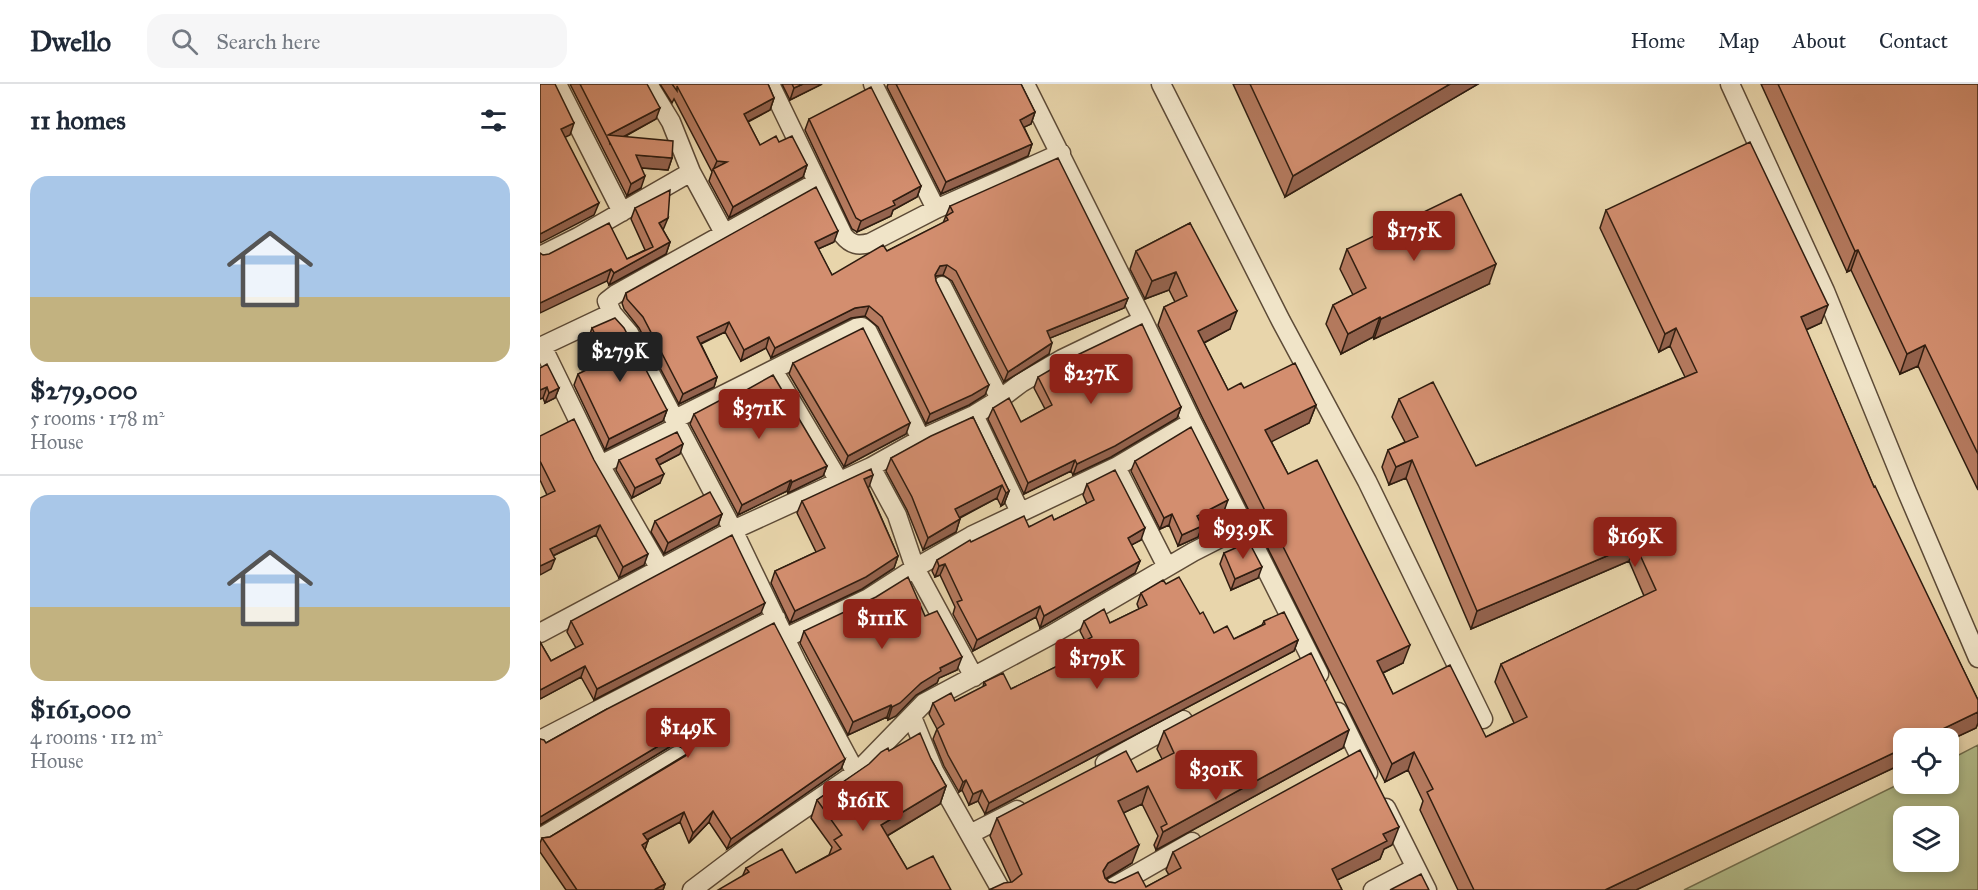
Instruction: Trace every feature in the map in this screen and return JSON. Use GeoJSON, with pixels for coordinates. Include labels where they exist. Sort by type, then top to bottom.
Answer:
{"type":"FeatureCollection","features":[{"type":"Feature","properties":{"kind":"street"},"geometry":{"type":"LineString","coordinates":[[557,84],[622,212]]}},
{"type":"Feature","properties":{"kind":"street"},"geometry":{"type":"LineString","coordinates":[[648,84],[671,122],[691,172],[724,233]]}},
{"type":"Feature","properties":{"kind":"street"},"geometry":{"type":"LineString","coordinates":[[770,84],[843,235],[848,242],[854,245],[870,243],[936,209],[1061,153]]}},
{"type":"Feature","properties":{"kind":"street"},"geometry":{"type":"LineString","coordinates":[[873,84],[936,209]]}},
{"type":"Feature","properties":{"kind":"street"},"geometry":{"type":"LineString","coordinates":[[1025,84],[1244,526],[1305,658],[1328,691],[1427,890]]}},
{"type":"Feature","properties":{"kind":"street"},"geometry":{"type":"LineString","coordinates":[[1161,84],[1281,321],[1367,482],[1483,718]]}},
{"type":"Feature","properties":{"kind":"street"},"geometry":{"type":"LineString","coordinates":[[1731,84],[1825,291],[1978,658]]}},
{"type":"Feature","properties":{"kind":"street"},"geometry":{"type":"LineString","coordinates":[[540,256],[578,237],[691,172]]}},
{"type":"Feature","properties":{"kind":"street"},"geometry":{"type":"LineString","coordinates":[[817,182],[607,301],[612,313],[629,333],[733,530],[797,663],[856,772]]}},
{"type":"Feature","properties":{"kind":"street"},"geometry":{"type":"LineString","coordinates":[[942,286],[1000,399]]}},
{"type":"Feature","properties":{"kind":"street"},"geometry":{"type":"LineString","coordinates":[[612,313],[541,346],[600,465],[660,569]]}},
{"type":"Feature","properties":{"kind":"street"},"geometry":{"type":"LineString","coordinates":[[540,633],[733,530],[871,467],[921,439],[974,415],[1000,399],[1021,382],[1062,359],[1143,320]]}},
{"type":"Feature","properties":{"kind":"street"},"geometry":{"type":"LineString","coordinates":[[600,465],[773,370],[862,327],[868,332],[921,439]]}},
{"type":"Feature","properties":{"kind":"street"},"geometry":{"type":"LineString","coordinates":[[773,370],[838,481]]}},
{"type":"Feature","properties":{"kind":"street"},"geometry":{"type":"LineString","coordinates":[[974,415],[1020,512]]}},
{"type":"Feature","properties":{"kind":"street"},"geometry":{"type":"LineString","coordinates":[[785,638],[867,599],[915,568],[1020,512],[1116,468],[1192,422]]}},
{"type":"Feature","properties":{"kind":"street"},"geometry":{"type":"LineString","coordinates":[[871,467],[897,515],[915,568],[974,677]]}},
{"type":"Feature","properties":{"kind":"street"},"geometry":{"type":"LineString","coordinates":[[1116,468],[1167,567]]}},
{"type":"Feature","properties":{"kind":"street"},"geometry":{"type":"LineString","coordinates":[[692,890],[754,843],[856,772],[924,704],[1244,526]]}},
{"type":"Feature","properties":{"kind":"street"},"geometry":{"type":"LineString","coordinates":[[540,740],[776,618]]}},
{"type":"Feature","properties":{"kind":"street"},"geometry":{"type":"LineString","coordinates":[[1085,774],[1195,714]]}},
{"type":"Feature","properties":{"kind":"street"},"geometry":{"type":"LineString","coordinates":[[912,717],[934,771],[1001,890]]}},
{"type":"Feature","properties":{"kind":"street"},"geometry":{"type":"LineString","coordinates":[[1338,763],[1357,753]]}},
{"type":"Feature","properties":{"kind":"street"},"geometry":{"type":"LineString","coordinates":[[540,838],[677,756]]}},
{"type":"Feature","properties":{"kind":"street"},"geometry":{"type":"LineString","coordinates":[[970,834],[1036,800]]}},
{"type":"Feature","properties":{"kind":"street"},"geometry":{"type":"LineString","coordinates":[[1108,890],[1208,833]]}},
{"type":"Feature","properties":{"kind":"street"},"geometry":{"type":"LineString","coordinates":[[1373,890],[1415,868]]}},
{"type":"Feature","properties":{"kind":"green space"},"geometry":{"type":"Polygon","coordinates":[[[1978,745],[1978,890],[1684,890],[1893,787],[1893,794],[1959,794],[1959,755],[1978,745]]]}},
{"type":"Feature","properties":{"kind":"building"},"geometry":{"type":"Polygon","coordinates":[[[540,84],[555,84],[574,123],[561,129],[599,203],[540,234],[540,84]]]}},
{"type":"Feature","properties":{"kind":"building"},"geometry":{"type":"Polygon","coordinates":[[[580,84],[647,84],[660,108],[608,135],[673,141],[672,158],[636,155],[645,176],[631,184],[580,84]]]}},
{"type":"Feature","properties":{"kind":"building"},"geometry":{"type":"Polygon","coordinates":[[[672,84],[768,84],[774,98],[744,114],[760,145],[776,136],[779,142],[792,136],[807,165],[733,207],[713,169],[727,162],[717,161],[677,86],[677,91],[672,84]]]}},
{"type":"Feature","properties":{"kind":"building"},"geometry":{"type":"Polygon","coordinates":[[[896,84],[1021,84],[1035,112],[1020,120],[1032,144],[946,182],[896,84]]]}},
{"type":"Feature","properties":{"kind":"building"},"geometry":{"type":"Polygon","coordinates":[[[1250,84],[1450,84],[1293,176],[1250,84]]]}},
{"type":"Feature","properties":{"kind":"building"},"geometry":{"type":"Polygon","coordinates":[[[1778,84],[1978,84],[1978,454],[1925,345],[1907,354],[1858,250],[1855,251],[1778,84]]]}},
{"type":"Feature","properties":{"kind":"building"},"geometry":{"type":"Polygon","coordinates":[[[871,87],[921,186],[893,201],[895,205],[861,221],[856,218],[809,119],[871,87]]]}},
{"type":"Feature","properties":{"kind":"building"},"geometry":{"type":"Polygon","coordinates":[[[1750,142],[1828,305],[1801,317],[1874,487],[1978,700],[1978,712],[1945,728],[1893,728],[1893,753],[1605,890],[1474,890],[1427,792],[1433,789],[1414,752],[1392,764],[1164,307],[1187,296],[1176,272],[1152,281],[1136,251],[1190,223],[1237,311],[1198,331],[1228,390],[1241,383],[1244,388],[1295,363],[1316,405],[1265,430],[1288,474],[1317,460],[1410,645],[1377,661],[1393,694],[1450,665],[1486,737],[1527,717],[1501,664],[1656,590],[1635,544],[1477,611],[1412,460],[1396,467],[1388,450],[1418,437],[1399,399],[1433,382],[1476,466],[1697,372],[1676,328],[1665,334],[1606,210],[1750,142]]]}},
{"type":"Feature","properties":{"kind":"building"},"geometry":{"type":"Polygon","coordinates":[[[1058,158],[1128,298],[1047,331],[1052,343],[1008,372],[956,271],[947,265],[940,266],[935,275],[936,281],[989,385],[930,414],[882,317],[869,306],[855,308],[775,348],[769,337],[744,350],[729,322],[697,337],[717,377],[683,394],[643,317],[627,299],[626,293],[816,187],[838,231],[815,242],[832,275],[883,245],[887,251],[948,220],[946,216],[953,212],[950,206],[1058,158]]]}},
{"type":"Feature","properties":{"kind":"building"},"geometry":{"type":"Polygon","coordinates":[[[670,190],[668,218],[659,223],[670,242],[614,273],[611,269],[540,303],[540,253],[549,254],[609,223],[627,259],[653,247],[635,208],[670,190]]]}},
{"type":"Feature","properties":{"kind":"building"},"geometry":{"type":"Polygon","coordinates":[[[1461,194],[1496,264],[1348,334],[1333,305],[1366,288],[1347,249],[1461,194]]]}},
{"type":"Feature","properties":{"kind":"building"},"geometry":{"type":"Polygon","coordinates":[[[615,318],[624,328],[667,410],[609,439],[578,374],[607,360],[592,328],[615,318]]]}},
{"type":"Feature","properties":{"kind":"building"},"geometry":{"type":"Polygon","coordinates":[[[1142,324],[1181,407],[1115,446],[1077,464],[1075,460],[1028,483],[993,408],[1009,398],[1021,422],[1052,405],[1038,377],[1071,358],[1142,324]]]}},
{"type":"Feature","properties":{"kind":"building"},"geometry":{"type":"Polygon","coordinates":[[[863,328],[910,423],[848,456],[793,363],[863,328]]]}},
{"type":"Feature","properties":{"kind":"building"},"geometry":{"type":"Polygon","coordinates":[[[547,364],[559,388],[549,393],[547,387],[540,390],[540,368],[547,364]]]}},
{"type":"Feature","properties":{"kind":"building"},"geometry":{"type":"Polygon","coordinates":[[[773,375],[827,466],[792,482],[791,480],[742,505],[694,414],[732,394],[734,397],[773,375]]]}},
{"type":"Feature","properties":{"kind":"building"},"geometry":{"type":"Polygon","coordinates":[[[973,417],[1009,491],[1006,493],[1002,485],[955,509],[960,519],[928,538],[912,497],[891,458],[973,417]]]}},
{"type":"Feature","properties":{"kind":"building"},"geometry":{"type":"Polygon","coordinates":[[[574,419],[594,460],[648,554],[623,567],[600,525],[550,549],[555,559],[540,566],[540,498],[555,491],[540,461],[540,436],[574,419]]]}},
{"type":"Feature","properties":{"kind":"building"},"geometry":{"type":"Polygon","coordinates":[[[1191,427],[1228,500],[1197,516],[1202,526],[1182,535],[1172,514],[1164,518],[1135,461],[1191,427]]]}},
{"type":"Feature","properties":{"kind":"building"},"geometry":{"type":"Polygon","coordinates":[[[677,432],[683,444],[656,459],[664,474],[635,488],[619,460],[677,432]]]}},
{"type":"Feature","properties":{"kind":"building"},"geometry":{"type":"Polygon","coordinates":[[[871,469],[873,475],[864,479],[898,556],[866,577],[795,611],[775,571],[825,548],[802,501],[871,469]]]}},
{"type":"Feature","properties":{"kind":"building"},"geometry":{"type":"Polygon","coordinates":[[[1115,470],[1145,528],[1128,538],[1140,561],[1044,616],[1040,606],[977,640],[957,602],[962,600],[945,564],[939,566],[937,560],[970,540],[971,542],[1024,516],[1029,527],[1052,515],[1054,520],[1094,500],[1087,484],[1115,470]]]}},
{"type":"Feature","properties":{"kind":"building"},"geometry":{"type":"Polygon","coordinates":[[[710,492],[722,514],[668,543],[655,521],[710,492]]]}},
{"type":"Feature","properties":{"kind":"building"},"geometry":{"type":"Polygon","coordinates":[[[732,535],[765,603],[597,689],[585,666],[540,690],[540,642],[551,661],[583,644],[571,621],[732,535]]]}},
{"type":"Feature","properties":{"kind":"building"},"geometry":{"type":"Polygon","coordinates":[[[1249,542],[1262,567],[1235,579],[1224,553],[1249,542]]]}},
{"type":"Feature","properties":{"kind":"building"},"geometry":{"type":"Polygon","coordinates":[[[908,577],[925,616],[937,611],[962,657],[940,668],[941,671],[921,683],[900,703],[853,722],[804,631],[876,597],[908,577]]]}},
{"type":"Feature","properties":{"kind":"building"},"geometry":{"type":"Polygon","coordinates":[[[1179,577],[1200,614],[1203,612],[1214,633],[1227,626],[1234,639],[1284,612],[1298,640],[989,803],[982,790],[973,794],[966,780],[963,782],[948,755],[937,729],[944,724],[933,703],[951,693],[955,701],[1003,673],[1011,689],[1086,652],[1081,643],[1092,637],[1084,621],[1104,609],[1110,623],[1147,605],[1141,593],[1163,580],[1166,584],[1179,577]]]}},
{"type":"Feature","properties":{"kind":"building"},"geometry":{"type":"Polygon","coordinates":[[[774,623],[845,759],[731,839],[713,811],[693,833],[684,812],[643,834],[648,841],[642,845],[665,884],[654,890],[577,890],[542,838],[550,837],[687,755],[692,746],[690,739],[681,734],[675,736],[540,817],[540,739],[546,743],[774,623]]]}},
{"type":"Feature","properties":{"kind":"building"},"geometry":{"type":"Polygon","coordinates":[[[1311,653],[1349,730],[1163,832],[1161,827],[1167,824],[1148,786],[1118,801],[1139,845],[1108,863],[1103,871],[1109,882],[1115,883],[1138,872],[1146,887],[1181,868],[1173,852],[1360,750],[1399,827],[1383,834],[1387,841],[1332,869],[1342,890],[989,890],[1012,882],[1022,874],[997,818],[1126,751],[1137,772],[1174,753],[1164,731],[1311,653]]]}},
{"type":"Feature","properties":{"kind":"building"},"geometry":{"type":"Polygon","coordinates":[[[920,733],[946,786],[881,825],[907,869],[933,856],[951,890],[718,890],[749,872],[746,868],[782,849],[796,873],[841,849],[834,840],[842,835],[817,800],[869,764],[881,752],[888,748],[889,751],[920,733]]]}},
{"type":"Feature","properties":{"kind":"building"},"geometry":{"type":"Polygon","coordinates":[[[1421,874],[1429,890],[1390,890],[1421,874]]]}}]}
